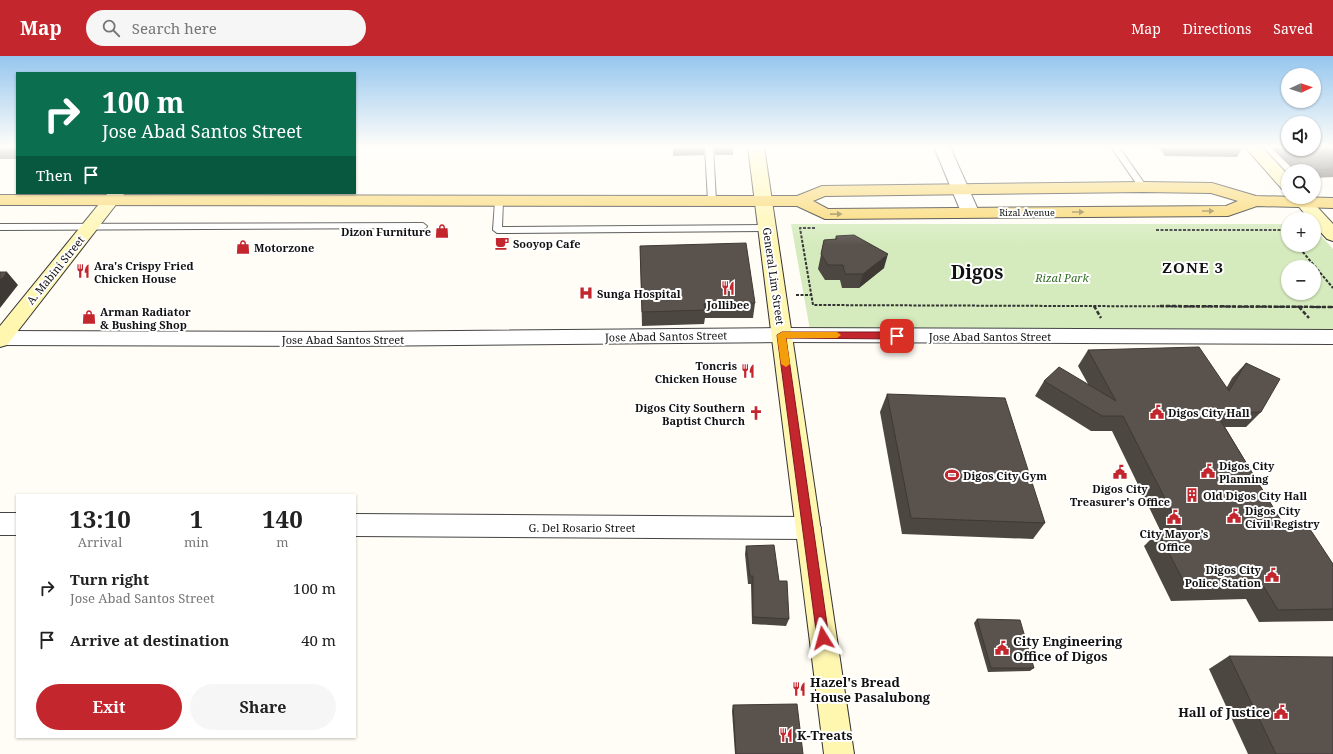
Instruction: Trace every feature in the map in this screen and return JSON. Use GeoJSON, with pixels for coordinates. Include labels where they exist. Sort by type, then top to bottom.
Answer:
{"type":"FeatureCollection","features":[{"type":"Feature","properties":{"kind":"main road","name":"Rizal Avenue"},"geometry":{"type":"LineString","coordinates":[[0,200],[114,197],[312,197],[499,201],[800,201],[822,191],[1144,187],[1212,188],[1255,201],[1281,200]]}},
{"type":"Feature","properties":{"kind":"main road"},"geometry":{"type":"LineString","coordinates":[[1024,188],[1036,212]]}},
{"type":"Feature","properties":{"kind":"main road","name":"Rizal Avenue"},"geometry":{"type":"LineString","coordinates":[[800,201],[825,214],[1228,211],[1255,201]]}},
{"type":"Feature","properties":{"kind":"main road","name":"Rizal Avenue"},"geometry":{"type":"LineString","coordinates":[[1321,202],[1333,203]]}},
{"type":"Feature","properties":{"kind":"street","name":"General Lim Street"},"geometry":{"type":"LineString","coordinates":[[760,180],[838,754]]}},
{"type":"Feature","properties":{"kind":"street"},"geometry":{"type":"LineString","coordinates":[[955,180],[970,212]]}},
{"type":"Feature","properties":{"kind":"street","name":"A. Mabini Street"},"geometry":{"type":"LineString","coordinates":[[0,338],[114,197]]}},
{"type":"Feature","properties":{"kind":"street"},"geometry":{"type":"LineString","coordinates":[[1305,204],[1332,232]]}},
{"type":"Feature","properties":{"kind":"street","name":"Jose Abad Santos Street"},"geometry":{"type":"LineString","coordinates":[[0,338],[353,339],[782,335],[1333,338]]}},
{"type":"Feature","properties":{"kind":"street"},"geometry":{"type":"LineString","coordinates":[[0,524],[16,524]]}},
{"type":"Feature","properties":{"kind":"street","name":"G. Del Rosario Street"},"geometry":{"type":"LineString","coordinates":[[356,526],[808,528]]}},
{"type":"Feature","properties":{"kind":"lane"},"geometry":{"type":"LineString","coordinates":[[711,180],[712,201]]}},
{"type":"Feature","properties":{"kind":"lane"},"geometry":{"type":"LineString","coordinates":[[1139,180],[1144,187]]}},
{"type":"Feature","properties":{"kind":"lane"},"geometry":{"type":"LineString","coordinates":[[499,201],[497,230],[767,228]]}},
{"type":"Feature","properties":{"kind":"lane"},"geometry":{"type":"LineString","coordinates":[[0,227],[423,226]]}},
{"type":"Feature","properties":{"kind":"path"},"geometry":{"type":"LineString","coordinates":[[816,228],[800,228],[813,305],[1333,307]]}},
{"type":"Feature","properties":{"kind":"path"},"geometry":{"type":"LineString","coordinates":[[1149,230],[1281,230]]}},
{"type":"Feature","properties":{"kind":"path"},"geometry":{"type":"LineString","coordinates":[[1303,252],[1333,288]]}},
{"type":"Feature","properties":{"kind":"green space","name":"Rizal Park"},"geometry":{"type":"Polygon","coordinates":[[[791,224],[1281,224],[1281,252],[1321,252],[1321,236],[1333,249],[1333,329],[810,330],[791,224]]]}},
{"type":"Feature","properties":{"kind":"building"},"geometry":{"type":"Polygon","coordinates":[[[854,235],[888,254],[863,274],[845,274],[843,265],[828,265],[821,254],[824,240],[837,239],[836,236],[854,235]]]}},
{"type":"Feature","properties":{"kind":"building"},"geometry":{"type":"Polygon","coordinates":[[[746,243],[755,303],[704,304],[705,310],[642,312],[640,246],[746,243]]]}},
{"type":"Feature","properties":{"kind":"building"},"geometry":{"type":"Polygon","coordinates":[[[0,272],[7,272],[0,280],[0,272]]]}},
{"type":"Feature","properties":{"kind":"building"},"geometry":{"type":"Polygon","coordinates":[[[1199,347],[1229,391],[1246,363],[1280,379],[1261,412],[1216,413],[1285,527],[1308,526],[1333,564],[1333,609],[1278,610],[1264,587],[1187,588],[1158,532],[1182,532],[1123,416],[1102,416],[1044,381],[1059,367],[1116,401],[1088,350],[1199,347]]]}},
{"type":"Feature","properties":{"kind":"building","name":"Digos City Gym"},"geometry":{"type":"Polygon","coordinates":[[[887,394],[1005,398],[1045,523],[911,518],[887,394]]]}},
{"type":"Feature","properties":{"kind":"building"},"geometry":{"type":"Polygon","coordinates":[[[774,545],[779,581],[787,581],[789,619],[753,617],[753,576],[750,576],[746,546],[774,545]]]}},
{"type":"Feature","properties":{"kind":"building","name":"City Engineering Office of Digos"},"geometry":{"type":"Polygon","coordinates":[[[977,619],[1020,620],[1034,668],[991,668],[977,619]]]}},
{"type":"Feature","properties":{"kind":"building","name":"Hall of Justice"},"geometry":{"type":"Polygon","coordinates":[[[1229,656],[1333,657],[1333,754],[1276,754],[1229,656]]]}},
{"type":"Feature","properties":{"kind":"building"},"geometry":{"type":"Polygon","coordinates":[[[797,704],[803,754],[736,754],[733,705],[797,704]]]}},
{"type":"Feature","properties":{"kind":"slow traffic"},"geometry":{"type":"LineString","coordinates":[[786,364],[782,335],[837,335]]}},
{"type":"Feature","properties":{"kind":"place","name":"Dizon Furniture"},"geometry":{"type":"Point","coordinates":[442,231]}},
{"type":"Feature","properties":{"kind":"place","name":"Sooyop Cafe"},"geometry":{"type":"Point","coordinates":[502,243]}},
{"type":"Feature","properties":{"kind":"place","name":"Motorzone"},"geometry":{"type":"Point","coordinates":[243,247]}},
{"type":"Feature","properties":{"kind":"place","name":"Ara's Crispy Fried Chicken House"},"geometry":{"type":"Point","coordinates":[83,271]}},
{"type":"Feature","properties":{"kind":"place","name":"Jollibee"},"geometry":{"type":"Point","coordinates":[728,288]}},
{"type":"Feature","properties":{"kind":"place","name":"Sunga Hospital"},"geometry":{"type":"Point","coordinates":[586,293]}},
{"type":"Feature","properties":{"kind":"place","name":"Arman Radiator & Bushing Shop"},"geometry":{"type":"Point","coordinates":[89,317]}},
{"type":"Feature","properties":{"kind":"place","name":"Toncris Chicken House"},"geometry":{"type":"Point","coordinates":[748,371]}},
{"type":"Feature","properties":{"kind":"place","name":"Digos City Hall"},"geometry":{"type":"Point","coordinates":[1157,412]}},
{"type":"Feature","properties":{"kind":"place","name":"Digos City Southern Baptist Church"},"geometry":{"type":"Point","coordinates":[756,413]}},
{"type":"Feature","properties":{"kind":"place","name":"Digos City Planning"},"geometry":{"type":"Point","coordinates":[1208,471]}},
{"type":"Feature","properties":{"kind":"place","name":"Digos City Treasurer's Office"},"geometry":{"type":"Point","coordinates":[1120,472]}},
{"type":"Feature","properties":{"kind":"place","name":"Digos City Gym"},"geometry":{"type":"Point","coordinates":[952,475]}},
{"type":"Feature","properties":{"kind":"place","name":"Old Digos City Hall"},"geometry":{"type":"Point","coordinates":[1192,495]}},
{"type":"Feature","properties":{"kind":"place","name":"Digos City Civil Registry"},"geometry":{"type":"Point","coordinates":[1234,516]}},
{"type":"Feature","properties":{"kind":"place","name":"City Mayor’s Office"},"geometry":{"type":"Point","coordinates":[1174,517]}},
{"type":"Feature","properties":{"kind":"place","name":"Digos City Police Station"},"geometry":{"type":"Point","coordinates":[1272,575]}},
{"type":"Feature","properties":{"kind":"place","name":"City Engineering Office of Digos"},"geometry":{"type":"Point","coordinates":[1002,648]}},
{"type":"Feature","properties":{"kind":"place","name":"Hazel's Bread House Pasalubong"},"geometry":{"type":"Point","coordinates":[799,689]}},
{"type":"Feature","properties":{"kind":"place","name":"Hall of Justice"},"geometry":{"type":"Point","coordinates":[1281,712]}},
{"type":"Feature","properties":{"kind":"place","name":"K-Treats"},"geometry":{"type":"Point","coordinates":[786,735]}},
{"type":"Feature","properties":{"kind":"district","name":"ZONE 3"},"geometry":{"type":"Point","coordinates":[1193,267]}},
{"type":"Feature","properties":{"kind":"district","name":"Digos"},"geometry":{"type":"Point","coordinates":[977,272]}},
{"type":"Feature","properties":{"kind":"route"},"geometry":{"type":"LineString","coordinates":[[823,638],[782,335],[897,336]]}}]}
